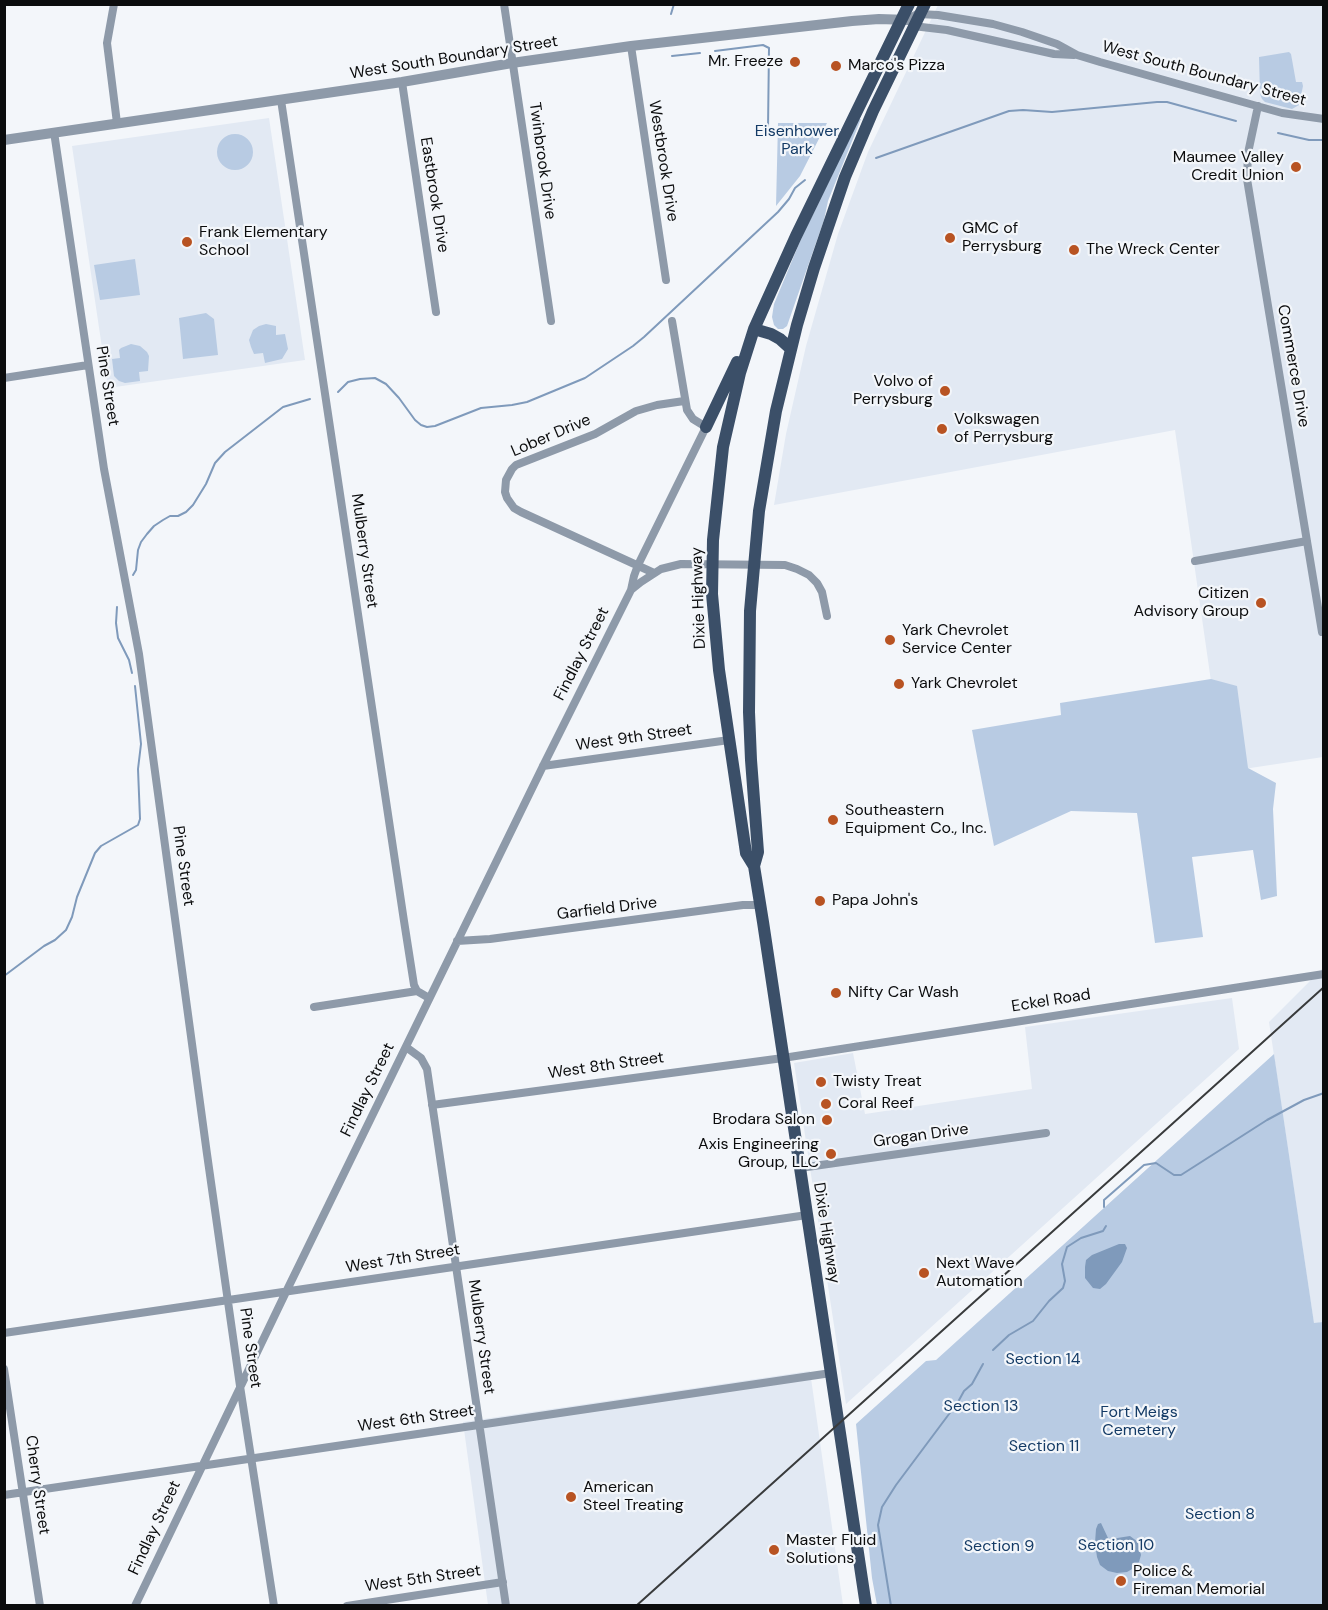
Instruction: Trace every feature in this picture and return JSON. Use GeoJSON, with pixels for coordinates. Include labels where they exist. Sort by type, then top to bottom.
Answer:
{"type":"FeatureCollection","features":[{"type":"Feature","properties":{"kind":"main road","name":"Dixie Highway"},"geometry":{"type":"LineString","coordinates":[[909,4],[914,15]]}},
{"type":"Feature","properties":{"kind":"main road","name":"Dixie Highway"},"geometry":{"type":"LineString","coordinates":[[754,866],[758,852],[751,760],[750,611],[766,464],[791,349],[814,268],[854,155],[869,104],[904,32],[905,25],[914,15]]}},
{"type":"Feature","properties":{"kind":"main road","name":"Dixie Highway"},"geometry":{"type":"LineString","coordinates":[[866,1605],[754,866],[746,853],[729,740],[714,629],[712,564],[723,447],[740,373],[754,329],[796,236],[914,15]]}},
{"type":"Feature","properties":{"kind":"main road"},"geometry":{"type":"LineString","coordinates":[[706,428],[754,329],[771,334],[791,349]]}},
{"type":"Feature","properties":{"kind":"street"},"geometry":{"type":"LineString","coordinates":[[114,4],[107,43],[117,123]]}},
{"type":"Feature","properties":{"kind":"street","name":"Twinbrook Drive"},"geometry":{"type":"LineString","coordinates":[[504,4],[551,321]]}},
{"type":"Feature","properties":{"kind":"street","name":"West South Boundary Street"},"geometry":{"type":"LineString","coordinates":[[914,15],[946,30],[1054,54],[1077,55]]}},
{"type":"Feature","properties":{"kind":"street","name":"West South Boundary Street"},"geometry":{"type":"LineString","coordinates":[[4,140],[631,46],[914,15],[938,15],[993,24],[1057,44],[1077,55],[1258,106],[1305,117],[1323,118]]}},
{"type":"Feature","properties":{"kind":"street","name":"Westbrook Drive"},"geometry":{"type":"LineString","coordinates":[[631,46],[666,280]]}},
{"type":"Feature","properties":{"kind":"street","name":"Eastbrook Drive"},"geometry":{"type":"LineString","coordinates":[[402,82],[436,312]]}},
{"type":"Feature","properties":{"kind":"street","name":"Mulberry Street"},"geometry":{"type":"LineString","coordinates":[[281,100],[389,829],[414,985],[417,991]]}},
{"type":"Feature","properties":{"kind":"street","name":"Commerce Drive"},"geometry":{"type":"LineString","coordinates":[[1258,106],[1248,153],[1247,179],[1322,632]]}},
{"type":"Feature","properties":{"kind":"street","name":"Pine Street"},"geometry":{"type":"LineString","coordinates":[[54,132],[104,469],[139,654],[207,1154],[274,1605]]}},
{"type":"Feature","properties":{"kind":"street"},"geometry":{"type":"LineString","coordinates":[[672,321],[684,401],[690,415],[706,428]]}},
{"type":"Feature","properties":{"kind":"street"},"geometry":{"type":"LineString","coordinates":[[4,378],[88,365]]}},
{"type":"Feature","properties":{"kind":"street","name":"Lober Drive"},"geometry":{"type":"LineString","coordinates":[[654,573],[514,508],[505,492],[506,480],[516,465],[595,434],[636,411],[684,401]]}},
{"type":"Feature","properties":{"kind":"street","name":"Findlay Street"},"geometry":{"type":"LineString","coordinates":[[135,1605],[429,998],[631,590],[638,565],[706,428]]}},
{"type":"Feature","properties":{"kind":"street"},"geometry":{"type":"LineString","coordinates":[[1195,561],[1307,542]]}},
{"type":"Feature","properties":{"kind":"street","name":"Findlay Street"},"geometry":{"type":"LineString","coordinates":[[631,590],[661,569],[681,564],[785,566],[809,575],[817,583],[822,592],[827,616]]}},
{"type":"Feature","properties":{"kind":"street","name":"West 9th Street"},"geometry":{"type":"LineString","coordinates":[[543,766],[729,740]]}},
{"type":"Feature","properties":{"kind":"street","name":"Garfield Drive"},"geometry":{"type":"LineString","coordinates":[[458,941],[490,939],[743,905],[760,905]]}},
{"type":"Feature","properties":{"kind":"street","name":"Eckel Road"},"geometry":{"type":"LineString","coordinates":[[783,1058],[1323,974]]}},
{"type":"Feature","properties":{"kind":"street"},"geometry":{"type":"LineString","coordinates":[[314,1007],[417,991],[429,998]]}},
{"type":"Feature","properties":{"kind":"street","name":"Mulberry Street"},"geometry":{"type":"LineString","coordinates":[[406,1047],[421,1058],[427,1070],[506,1605]]}},
{"type":"Feature","properties":{"kind":"street","name":"West 8th Street"},"geometry":{"type":"LineString","coordinates":[[432,1105],[783,1058]]}},
{"type":"Feature","properties":{"kind":"street","name":"Grogan Drive"},"geometry":{"type":"LineString","coordinates":[[800,1168],[1046,1133]]}},
{"type":"Feature","properties":{"kind":"street","name":"West 7th Street"},"geometry":{"type":"LineString","coordinates":[[4,1334],[807,1215]]}},
{"type":"Feature","properties":{"kind":"street","name":"Cherry Street"},"geometry":{"type":"LineString","coordinates":[[4,1369],[40,1605]]}},
{"type":"Feature","properties":{"kind":"street","name":"West 6th Street"},"geometry":{"type":"LineString","coordinates":[[4,1495],[831,1373]]}},
{"type":"Feature","properties":{"kind":"street","name":"West 5th Street"},"geometry":{"type":"LineString","coordinates":[[347,1605],[503,1582]]}},
{"type":"Feature","properties":{"kind":"shaded area"},"geometry":{"type":"Polygon","coordinates":[[[938,5],[1323,5],[1323,757],[1224,772],[1175,430],[774,505],[786,434],[806,346],[838,234],[868,152],[938,5]]]}},
{"type":"Feature","properties":{"kind":"shaded area","name":"Frank Elementary School"},"geometry":{"type":"Polygon","coordinates":[[[269,118],[305,360],[108,388],[72,146],[269,118]]]}},
{"type":"Feature","properties":{"kind":"shaded area"},"geometry":{"type":"Polygon","coordinates":[[[1323,968],[1323,1322],[1314,1324],[1269,1022],[1323,968]]]}},
{"type":"Feature","properties":{"kind":"shaded area"},"geometry":{"type":"Polygon","coordinates":[[[1232,998],[1239,1049],[846,1404],[794,1063],[853,1053],[865,1114],[1032,1089],[1025,1027],[1232,998]]]}},
{"type":"Feature","properties":{"kind":"shaded area"},"geometry":{"type":"Polygon","coordinates":[[[1119,1244],[1125,1244],[1127,1248],[1122,1262],[1106,1284],[1100,1289],[1093,1288],[1085,1278],[1086,1260],[1092,1255],[1119,1244]]]}},
{"type":"Feature","properties":{"kind":"shaded area"},"geometry":{"type":"Polygon","coordinates":[[[810,1371],[843,1605],[488,1605],[463,1422],[810,1371]]]}},
{"type":"Feature","properties":{"kind":"shaded area"},"geometry":{"type":"Polygon","coordinates":[[[1101,1523],[1108,1538],[1130,1536],[1138,1542],[1141,1555],[1134,1568],[1127,1572],[1117,1573],[1108,1571],[1100,1565],[1095,1543],[1096,1529],[1101,1523]]]}},
{"type":"Feature","properties":{"kind":"green space"},"geometry":{"type":"Polygon","coordinates":[[[1289,52],[1296,82],[1302,82],[1303,86],[1299,105],[1292,109],[1265,102],[1260,94],[1259,57],[1289,52]]]}},
{"type":"Feature","properties":{"kind":"green space"},"geometry":{"type":"Polygon","coordinates":[[[861,119],[828,201],[824,220],[787,326],[778,329],[772,317],[774,304],[801,239],[861,119]]]}},
{"type":"Feature","properties":{"kind":"green space","name":"Eisenhower Park"},"geometry":{"type":"Polygon","coordinates":[[[778,123],[827,123],[800,176],[776,206],[778,123]]]}},
{"type":"Feature","properties":{"kind":"green space"},"geometry":{"type":"Polygon","coordinates":[[[235,134],[248,139],[253,152],[248,165],[235,170],[222,165],[217,152],[222,139],[235,134]]]}},
{"type":"Feature","properties":{"kind":"green space"},"geometry":{"type":"Polygon","coordinates":[[[135,259],[140,295],[100,300],[94,265],[135,259]]]}},
{"type":"Feature","properties":{"kind":"green space"},"geometry":{"type":"Polygon","coordinates":[[[206,313],[214,319],[218,355],[183,359],[179,318],[206,313]]]}},
{"type":"Feature","properties":{"kind":"green space"},"geometry":{"type":"Polygon","coordinates":[[[266,324],[276,326],[276,335],[285,334],[288,349],[282,359],[265,363],[263,353],[254,354],[249,340],[253,330],[266,324]]]}},
{"type":"Feature","properties":{"kind":"green space"},"geometry":{"type":"Polygon","coordinates":[[[131,344],[140,346],[147,352],[148,371],[139,372],[140,381],[125,383],[114,376],[112,359],[120,358],[119,350],[131,344]]]}},
{"type":"Feature","properties":{"kind":"green space"},"geometry":{"type":"Polygon","coordinates":[[[1211,679],[1237,686],[1248,768],[1276,783],[1273,809],[1277,896],[1261,900],[1253,850],[1192,857],[1203,937],[1155,943],[1137,813],[1071,811],[994,846],[972,730],[1061,715],[1060,703],[1211,679]]]}},
{"type":"Feature","properties":{"kind":"green space","name":"Fort Meigs Cemetery"},"geometry":{"type":"Polygon","coordinates":[[[1274,1054],[1314,1323],[1323,1322],[1323,1605],[877,1605],[872,1578],[856,1424],[926,1361],[936,1360],[1274,1054]]]}},
{"type":"Feature","properties":{"kind":"waterway"},"geometry":{"type":"LineString","coordinates":[[671,14],[674,4]]}},
{"type":"Feature","properties":{"kind":"waterway"},"geometry":{"type":"LineString","coordinates":[[715,51],[763,45],[769,48],[768,129]]}},
{"type":"Feature","properties":{"kind":"waterway"},"geometry":{"type":"LineString","coordinates":[[672,56],[700,53]]}},
{"type":"Feature","properties":{"kind":"waterway"},"geometry":{"type":"LineString","coordinates":[[876,158],[1009,111],[1052,112],[1167,102],[1236,121]]}},
{"type":"Feature","properties":{"kind":"waterway"},"geometry":{"type":"LineString","coordinates":[[1278,133],[1309,140],[1324,140]]}},
{"type":"Feature","properties":{"kind":"waterway"},"geometry":{"type":"LineString","coordinates":[[338,392],[348,382],[375,378],[386,384],[415,420],[427,427],[481,408],[527,402],[585,378],[644,337],[778,212],[795,188],[805,180]]}},
{"type":"Feature","properties":{"kind":"waterway"},"geometry":{"type":"LineString","coordinates":[[133,575],[141,542],[154,526],[170,516],[178,516],[186,512],[193,505],[215,463],[225,452],[283,407],[310,399]]}},
{"type":"Feature","properties":{"kind":"waterway"},"geometry":{"type":"LineString","coordinates":[[117,607],[118,638],[129,660],[132,673]]}},
{"type":"Feature","properties":{"kind":"waterway"},"geometry":{"type":"LineString","coordinates":[[4,976],[66,930],[95,853],[101,846],[138,825],[140,819],[138,769],[141,744],[135,686]]}},
{"type":"Feature","properties":{"kind":"waterway"},"geometry":{"type":"LineString","coordinates":[[1104,1207],[1104,1200],[1144,1165],[1156,1163],[1174,1175],[1181,1175],[1267,1120],[1304,1100],[1324,1093]]}},
{"type":"Feature","properties":{"kind":"waterway"},"geometry":{"type":"LineString","coordinates":[[993,1350],[1009,1335],[1033,1321],[1063,1288],[1065,1281],[1062,1264],[1067,1247],[1081,1238],[1103,1231],[1106,1226]]}},
{"type":"Feature","properties":{"kind":"waterway"},"geometry":{"type":"LineString","coordinates":[[891,1606],[878,1525],[882,1507],[964,1391],[972,1384],[983,1364]]}},
{"type":"Feature","properties":{"kind":"railway"},"geometry":{"type":"LineString","coordinates":[[636,1606],[1324,987]]}},
{"type":"Feature","properties":{"kind":"place","name":"Mr. Freeze"},"geometry":{"type":"Point","coordinates":[795,62]}},
{"type":"Feature","properties":{"kind":"place","name":"Marco's Pizza"},"geometry":{"type":"Point","coordinates":[836,66]}},
{"type":"Feature","properties":{"kind":"place","name":"Maumee Valley Credit Union"},"geometry":{"type":"Point","coordinates":[1296,167]}},
{"type":"Feature","properties":{"kind":"place","name":"GMC of Perrysburg"},"geometry":{"type":"Point","coordinates":[950,238]}},
{"type":"Feature","properties":{"kind":"place","name":"Frank Elementary School"},"geometry":{"type":"Point","coordinates":[187,242]}},
{"type":"Feature","properties":{"kind":"place","name":"The Wreck Center"},"geometry":{"type":"Point","coordinates":[1074,250]}},
{"type":"Feature","properties":{"kind":"place","name":"Volvo of Perrysburg"},"geometry":{"type":"Point","coordinates":[945,391]}},
{"type":"Feature","properties":{"kind":"place","name":"Volkswagen of Perrysburg"},"geometry":{"type":"Point","coordinates":[942,429]}},
{"type":"Feature","properties":{"kind":"place","name":"Citizen Advisory Group"},"geometry":{"type":"Point","coordinates":[1261,603]}},
{"type":"Feature","properties":{"kind":"place","name":"Yark Chevrolet Service Center"},"geometry":{"type":"Point","coordinates":[890,640]}},
{"type":"Feature","properties":{"kind":"place","name":"Yark Chevrolet"},"geometry":{"type":"Point","coordinates":[899,684]}},
{"type":"Feature","properties":{"kind":"place","name":"Southeastern Equipment Co., Inc."},"geometry":{"type":"Point","coordinates":[833,820]}},
{"type":"Feature","properties":{"kind":"place","name":"Papa John's"},"geometry":{"type":"Point","coordinates":[820,901]}},
{"type":"Feature","properties":{"kind":"place","name":"Nifty Car Wash"},"geometry":{"type":"Point","coordinates":[836,993]}},
{"type":"Feature","properties":{"kind":"place","name":"Twisty Treat"},"geometry":{"type":"Point","coordinates":[821,1082]}},
{"type":"Feature","properties":{"kind":"place","name":"Coral Reef"},"geometry":{"type":"Point","coordinates":[826,1104]}},
{"type":"Feature","properties":{"kind":"place","name":"Brodara Salon"},"geometry":{"type":"Point","coordinates":[827,1120]}},
{"type":"Feature","properties":{"kind":"place","name":"Axis Engineering Group, LLC"},"geometry":{"type":"Point","coordinates":[831,1154]}},
{"type":"Feature","properties":{"kind":"place","name":"Next Wave Automation"},"geometry":{"type":"Point","coordinates":[924,1273]}},
{"type":"Feature","properties":{"kind":"place","name":"American Steel Treating"},"geometry":{"type":"Point","coordinates":[571,1497]}},
{"type":"Feature","properties":{"kind":"place","name":"Master Fluid Solutions"},"geometry":{"type":"Point","coordinates":[774,1550]}},
{"type":"Feature","properties":{"kind":"place","name":"Police & Fireman Memorial"},"geometry":{"type":"Point","coordinates":[1121,1581]}},
{"type":"Feature","properties":{"kind":"park label","name":"Section 14"},"geometry":{"type":"Point","coordinates":[1043,1360]}},
{"type":"Feature","properties":{"kind":"park label","name":"Section 13"},"geometry":{"type":"Point","coordinates":[981,1407]}},
{"type":"Feature","properties":{"kind":"park label","name":"Section 11"},"geometry":{"type":"Point","coordinates":[1044,1447]}},
{"type":"Feature","properties":{"kind":"park label","name":"Section 8"},"geometry":{"type":"Point","coordinates":[1220,1515]}},
{"type":"Feature","properties":{"kind":"park label","name":"Section 10"},"geometry":{"type":"Point","coordinates":[1116,1546]}},
{"type":"Feature","properties":{"kind":"park label","name":"Section 9"},"geometry":{"type":"Point","coordinates":[999,1547]}}]}
